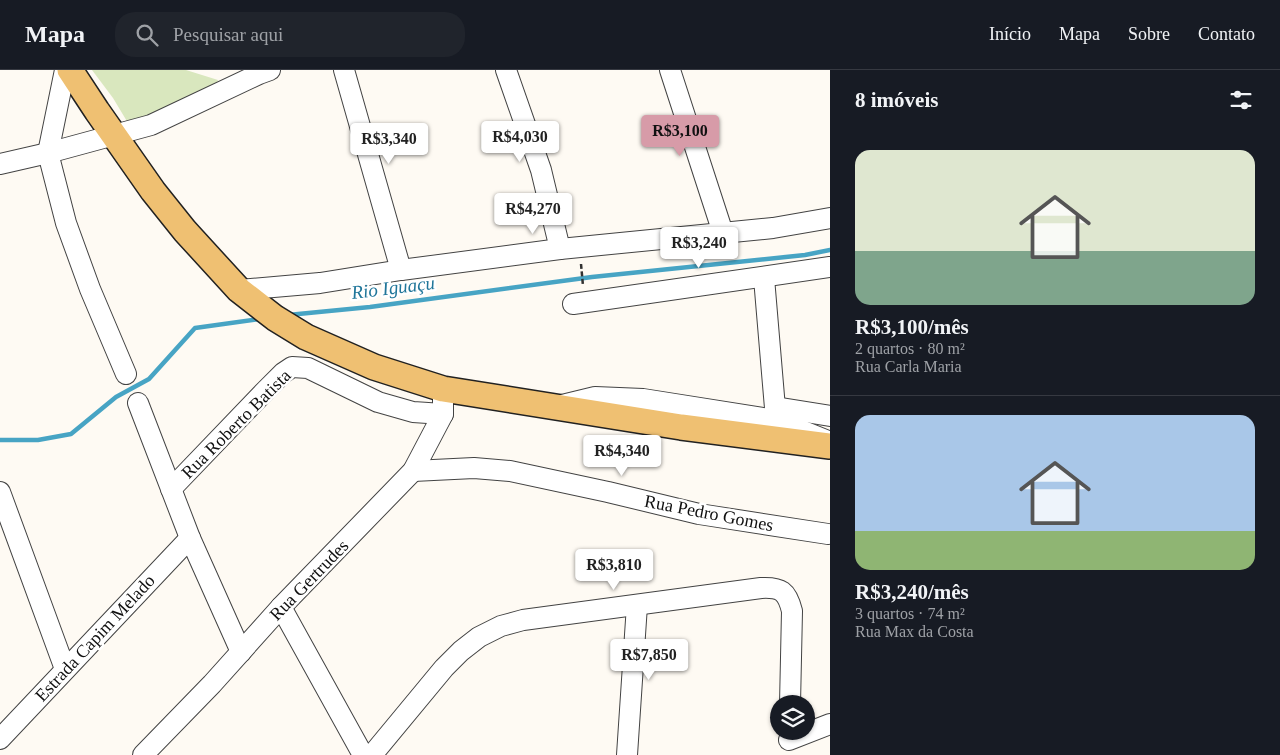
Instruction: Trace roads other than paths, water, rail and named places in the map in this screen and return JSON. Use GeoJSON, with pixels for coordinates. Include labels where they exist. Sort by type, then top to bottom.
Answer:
{"type":"FeatureCollection","features":[{"type":"Feature","properties":{"kind":"main road"},"geometry":{"type":"LineString","coordinates":[[70,70],[153,191],[186,230],[257,304],[306,337],[374,367],[444,389],[681,427],[830,444]]}},
{"type":"Feature","properties":{"kind":"street"},"geometry":{"type":"LineString","coordinates":[[65,70],[48,153],[66,223],[90,289],[126,374]]}},
{"type":"Feature","properties":{"kind":"street"},"geometry":{"type":"LineString","coordinates":[[235,70],[264,72]]}},
{"type":"Feature","properties":{"kind":"street"},"geometry":{"type":"LineString","coordinates":[[344,70],[401,270]]}},
{"type":"Feature","properties":{"kind":"street"},"geometry":{"type":"LineString","coordinates":[[506,70],[541,170],[560,249]]}},
{"type":"Feature","properties":{"kind":"street"},"geometry":{"type":"LineString","coordinates":[[670,70],[723,233]]}},
{"type":"Feature","properties":{"kind":"street"},"geometry":{"type":"LineString","coordinates":[[0,164],[151,125],[264,72]]}},
{"type":"Feature","properties":{"kind":"street"},"geometry":{"type":"LineString","coordinates":[[257,304],[320,283],[401,270],[560,249],[773,228],[830,218]]}},
{"type":"Feature","properties":{"kind":"street"},"geometry":{"type":"LineString","coordinates":[[578,299],[764,278],[830,267]]}},
{"type":"Feature","properties":{"kind":"street"},"geometry":{"type":"LineString","coordinates":[[764,278],[775,413]]}},
{"type":"Feature","properties":{"kind":"street","name":"Rua Roberto Batista"},"geometry":{"type":"LineString","coordinates":[[171,489],[282,373],[292,367],[308,368],[378,402],[412,412],[443,414]]}},
{"type":"Feature","properties":{"kind":"street","name":"Rua Gertrudes"},"geometry":{"type":"LineString","coordinates":[[144,755],[281,607],[414,472],[443,414],[444,389]]}},
{"type":"Feature","properties":{"kind":"street"},"geometry":{"type":"LineString","coordinates":[[558,406],[581,399],[614,397],[775,413],[830,416]]}},
{"type":"Feature","properties":{"kind":"street"},"geometry":{"type":"LineString","coordinates":[[138,403],[190,538],[241,652]]}},
{"type":"Feature","properties":{"kind":"street"},"geometry":{"type":"LineString","coordinates":[[775,413],[821,437],[830,444]]}},
{"type":"Feature","properties":{"kind":"street","name":"Rua Pedro Gomes"},"geometry":{"type":"LineString","coordinates":[[414,472],[474,468],[510,470],[699,514],[828,534]]}},
{"type":"Feature","properties":{"kind":"street"},"geometry":{"type":"LineString","coordinates":[[2,506],[65,669]]}},
{"type":"Feature","properties":{"kind":"street","name":"Estrada Capim Melado"},"geometry":{"type":"LineString","coordinates":[[0,739],[190,538]]}},
{"type":"Feature","properties":{"kind":"street"},"geometry":{"type":"LineString","coordinates":[[372,755],[444,668],[461,651],[479,637],[501,626],[523,620],[761,588],[774,588],[783,592],[789,600],[792,611],[790,695]]}},
{"type":"Feature","properties":{"kind":"street"},"geometry":{"type":"LineString","coordinates":[[627,755],[637,605]]}},
{"type":"Feature","properties":{"kind":"street"},"geometry":{"type":"LineString","coordinates":[[281,607],[363,755]]}},
{"type":"Feature","properties":{"kind":"street"},"geometry":{"type":"LineString","coordinates":[[788,742],[830,724]]}},
{"type":"Feature","properties":{"kind":"waterway","name":"Rio Iguaçu"},"geometry":{"type":"LineString","coordinates":[[288,315],[370,307],[592,277],[805,255],[830,250]]}},
{"type":"Feature","properties":{"kind":"waterway","name":"Rio Iguaçu"},"geometry":{"type":"LineString","coordinates":[[0,440],[38,440],[71,434],[116,397],[149,379],[195,328],[260,319]]}}]}
